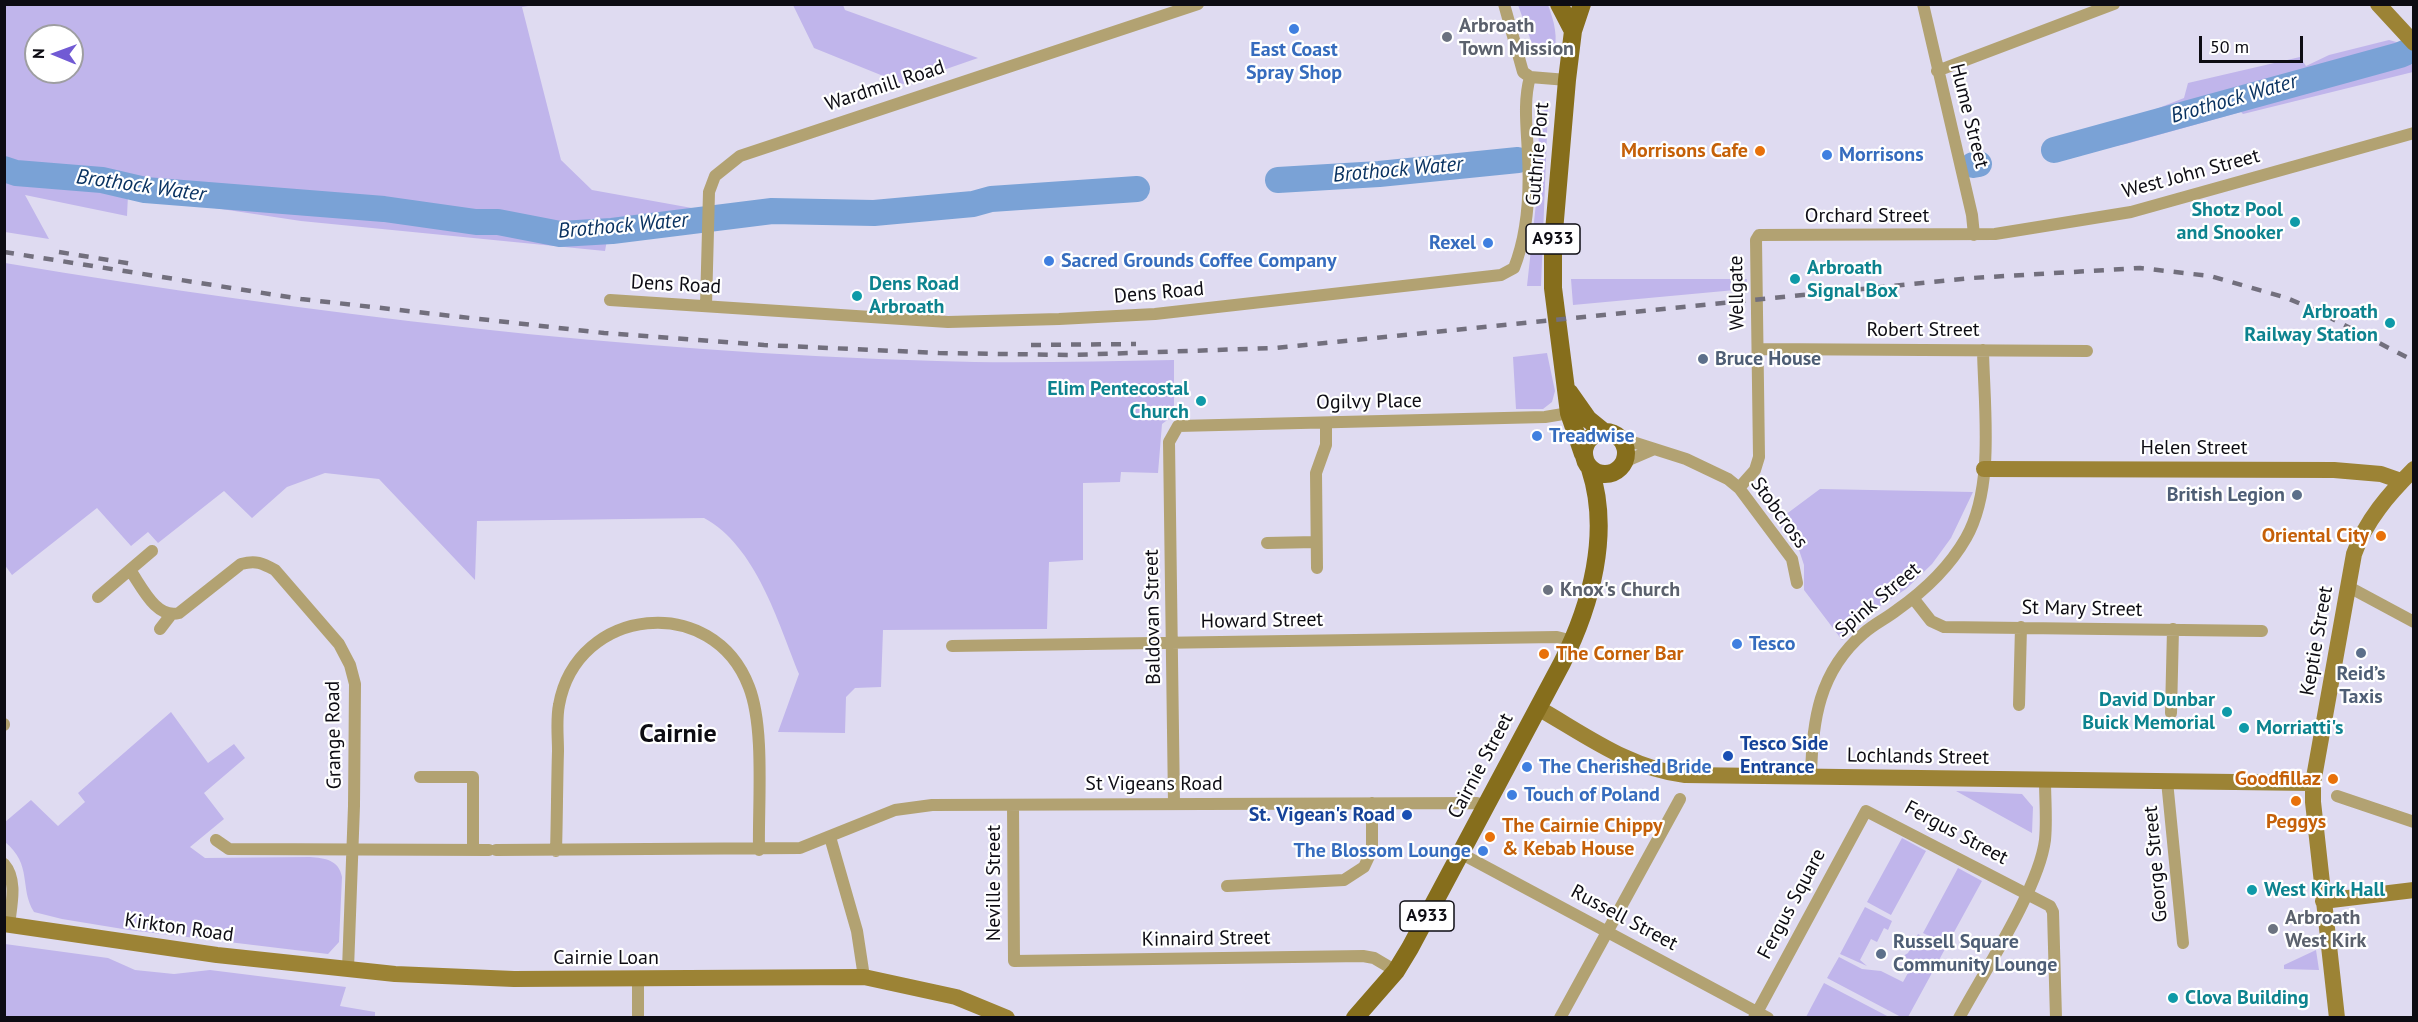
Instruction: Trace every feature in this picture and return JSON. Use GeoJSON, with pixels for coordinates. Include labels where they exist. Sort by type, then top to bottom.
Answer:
{"type":"FeatureCollection","features":[{"type":"Feature","properties":{"kind":"main road"},"geometry":{"type":"LineString","coordinates":[[1559,4],[1573,31]]}},
{"type":"Feature","properties":{"kind":"main road","name":"Guthrie Port"},"geometry":{"type":"LineString","coordinates":[[1582,4],[1573,31],[1567,80],[1556,200],[1553,288],[1569,413],[1586,461]]}},
{"type":"Feature","properties":{"kind":"main road","name":"Guthrie Port"},"geometry":{"type":"LineString","coordinates":[[1567,388],[1588,419],[1612,435]]}},
{"type":"Feature","properties":{"kind":"main road"},"geometry":{"type":"LineString","coordinates":[[1612,435],[1626,449],[1621,466],[1600,475],[1586,461],[1587,441],[1612,435]]}},
{"type":"Feature","properties":{"kind":"main road","name":"Cairnie Street"},"geometry":{"type":"LineString","coordinates":[[1586,461],[1599,515]]}},
{"type":"Feature","properties":{"kind":"main road","name":"Cairnie Street"},"geometry":{"type":"LineString","coordinates":[[1355,1017],[1396,971],[1573,641],[1584,616],[1591,587],[1599,515],[1621,466]]}},
{"type":"Feature","properties":{"kind":"street","name":"Wardmill Road"},"geometry":{"type":"LineString","coordinates":[[706,306],[707,200],[716,176],[740,156],[1198,4]]}},
{"type":"Feature","properties":{"kind":"street"},"geometry":{"type":"LineString","coordinates":[[1504,4],[1517,41],[1520,64],[1530,77],[1567,80]]}},
{"type":"Feature","properties":{"kind":"street"},"geometry":{"type":"LineString","coordinates":[[1937,70],[2114,4]]}},
{"type":"Feature","properties":{"kind":"street"},"geometry":{"type":"LineString","coordinates":[[2378,4],[2410,38]]}},
{"type":"Feature","properties":{"kind":"street","name":"Hume Street"},"geometry":{"type":"LineString","coordinates":[[1923,5],[1972,215],[1974,235]]}},
{"type":"Feature","properties":{"kind":"street","name":"Dens Road"},"geometry":{"type":"LineString","coordinates":[[610,300],[948,322],[1059,319],[1155,315],[1501,275],[1514,268],[1525,235],[1529,168],[1526,105],[1530,77]]}},
{"type":"Feature","properties":{"kind":"street","name":"West John Street"},"geometry":{"type":"LineString","coordinates":[[1974,235],[1995,234],[2131,212],[2414,133]]}},
{"type":"Feature","properties":{"kind":"street","name":"Orchard Street"},"geometry":{"type":"LineString","coordinates":[[1759,235],[1974,235]]}},
{"type":"Feature","properties":{"kind":"street","name":"Wellgate"},"geometry":{"type":"LineString","coordinates":[[1739,488],[1755,470],[1759,456],[1756,240],[1759,235]]}},
{"type":"Feature","properties":{"kind":"street","name":"Robert Street"},"geometry":{"type":"LineString","coordinates":[[1758,349],[2087,351]]}},
{"type":"Feature","properties":{"kind":"street","name":"Spink Street"},"geometry":{"type":"LineString","coordinates":[[1811,777],[1813,723],[1832,671],[1849,647],[1865,631],[1913,598],[1942,571],[1966,537],[1981,495],[1984,469],[1983,350]]}},
{"type":"Feature","properties":{"kind":"street","name":"Ogilvy Place"},"geometry":{"type":"LineString","coordinates":[[1173,431],[1178,426],[1545,417],[1569,413]]}},
{"type":"Feature","properties":{"kind":"street"},"geometry":{"type":"LineString","coordinates":[[1317,568],[1316,473],[1326,445],[1326,423]]}},
{"type":"Feature","properties":{"kind":"street","name":"Baldovan Street"},"geometry":{"type":"LineString","coordinates":[[1173,431],[1169,442],[1174,803]]}},
{"type":"Feature","properties":{"kind":"street","name":"Stobcross"},"geometry":{"type":"LineString","coordinates":[[1612,435],[1639,442],[1652,450],[1686,459],[1728,479],[1739,488],[1792,559],[1797,583]]}},
{"type":"Feature","properties":{"kind":"street"},"geometry":{"type":"LineString","coordinates":[[1621,466],[1652,450]]}},
{"type":"Feature","properties":{"kind":"street","name":"Helen Street"},"geometry":{"type":"LineString","coordinates":[[1984,469],[2334,470],[2381,474],[2410,473]]}},
{"type":"Feature","properties":{"kind":"street","name":"Keptie Street"},"geometry":{"type":"LineString","coordinates":[[2337,1017],[2323,901],[2313,783],[2348,586],[2361,535],[2410,473]]}},
{"type":"Feature","properties":{"kind":"street"},"geometry":{"type":"LineString","coordinates":[[1267,543],[1316,542]]}},
{"type":"Feature","properties":{"kind":"street"},"geometry":{"type":"LineString","coordinates":[[98,597],[152,551]]}},
{"type":"Feature","properties":{"kind":"street","name":"Grange Road"},"geometry":{"type":"LineString","coordinates":[[170,616],[179,613],[241,564],[253,561],[262,562],[275,570],[339,644],[350,665],[355,684],[353,849],[348,969]]}},
{"type":"Feature","properties":{"kind":"street"},"geometry":{"type":"LineString","coordinates":[[129,570],[161,612],[170,616],[160,629]]}},
{"type":"Feature","properties":{"kind":"street"},"geometry":{"type":"LineString","coordinates":[[2348,586],[2414,622]]}},
{"type":"Feature","properties":{"kind":"street","name":"St Mary Street"},"geometry":{"type":"LineString","coordinates":[[1913,598],[1931,621],[1944,627],[2262,631]]}},
{"type":"Feature","properties":{"kind":"street"},"geometry":{"type":"LineString","coordinates":[[556,851],[559,705],[568,678],[588,649],[611,632],[635,623],[657,622],[689,627],[717,642],[733,658],[749,686],[757,715],[759,850]]}},
{"type":"Feature","properties":{"kind":"street"},"geometry":{"type":"LineString","coordinates":[[2019,705],[2021,627]]}},
{"type":"Feature","properties":{"kind":"street"},"geometry":{"type":"LineString","coordinates":[[2172,713],[2173,629]]}},
{"type":"Feature","properties":{"kind":"street","name":"Howard Street"},"geometry":{"type":"LineString","coordinates":[[952,646],[1557,637],[1573,641]]}},
{"type":"Feature","properties":{"kind":"street","name":"Lochlands Street"},"geometry":{"type":"LineString","coordinates":[[1538,708],[1633,762],[1662,771],[1695,776],[2313,783]]}},
{"type":"Feature","properties":{"kind":"street"},"geometry":{"type":"LineString","coordinates":[[420,777],[473,777],[473,850]]}},
{"type":"Feature","properties":{"kind":"street"},"geometry":{"type":"LineString","coordinates":[[1959,1017],[2027,892],[2045,840],[2045,780]]}},
{"type":"Feature","properties":{"kind":"street","name":"George Street"},"geometry":{"type":"LineString","coordinates":[[2167,781],[2183,943]]}},
{"type":"Feature","properties":{"kind":"street"},"geometry":{"type":"LineString","coordinates":[[2337,796],[2414,822]]}},
{"type":"Feature","properties":{"kind":"street"},"geometry":{"type":"LineString","coordinates":[[1560,1017],[1680,799]]}},
{"type":"Feature","properties":{"kind":"street"},"geometry":{"type":"LineString","coordinates":[[1227,886],[1344,880],[1364,867],[1372,850],[1372,803]]}},
{"type":"Feature","properties":{"kind":"street","name":"St Vigeans Road"},"geometry":{"type":"LineString","coordinates":[[830,837],[895,810],[933,805],[1477,803],[1485,805]]}},
{"type":"Feature","properties":{"kind":"street","name":"Neville Street"},"geometry":{"type":"LineString","coordinates":[[1013,805],[1014,961]]}},
{"type":"Feature","properties":{"kind":"street","name":"Fergus Street"},"geometry":{"type":"LineString","coordinates":[[1866,811],[2027,892],[2050,906],[2053,912],[2056,1017]]}},
{"type":"Feature","properties":{"kind":"street","name":"Fergus Square"},"geometry":{"type":"LineString","coordinates":[[1755,1014],[1866,811]]}},
{"type":"Feature","properties":{"kind":"street"},"geometry":{"type":"LineString","coordinates":[[216,840],[229,849],[556,851],[800,848],[830,837],[857,931],[864,977]]}},
{"type":"Feature","properties":{"kind":"street","name":"Russell Street"},"geometry":{"type":"LineString","coordinates":[[1460,853],[1607,931],[1755,1014],[1768,1017]]}},
{"type":"Feature","properties":{"kind":"street"},"geometry":{"type":"LineString","coordinates":[[4,864],[9,869],[13,889],[7,925]]}},
{"type":"Feature","properties":{"kind":"street"},"geometry":{"type":"LineString","coordinates":[[2323,901],[2414,890]]}},
{"type":"Feature","properties":{"kind":"street","name":"Kirkton Road"},"geometry":{"type":"LineString","coordinates":[[7,925],[217,954],[348,969]]}},
{"type":"Feature","properties":{"kind":"street","name":"Kinnaird Street"},"geometry":{"type":"LineString","coordinates":[[1014,961],[1363,956],[1374,958],[1396,971]]}},
{"type":"Feature","properties":{"kind":"street","name":"Cairnie Loan"},"geometry":{"type":"LineString","coordinates":[[348,969],[514,979],[864,977],[956,997],[1007,1017]]}},
{"type":"Feature","properties":{"kind":"street"},"geometry":{"type":"LineString","coordinates":[[638,979],[638,1017]]}},
{"type":"Feature","properties":{"kind":"shaded area"},"geometry":{"type":"Polygon","coordinates":[[[4,5],[534,5],[522,7],[561,160],[592,190],[692,208],[694,232],[607,240],[605,251],[301,221],[128,195],[127,216],[25,195],[49,239],[5,232],[4,5]]]}},
{"type":"Feature","properties":{"kind":"shaded area"},"geometry":{"type":"Polygon","coordinates":[[[793,5],[843,5],[845,10],[978,58],[903,84],[814,48],[793,5]]]}},
{"type":"Feature","properties":{"kind":"shaded area"},"geometry":{"type":"Polygon","coordinates":[[[1518,5],[1548,5],[1556,36],[1553,55],[1540,57],[1535,52],[1518,5]]]}},
{"type":"Feature","properties":{"kind":"shaded area"},"geometry":{"type":"Polygon","coordinates":[[[2389,40],[2400,43],[2413,67],[2413,72],[2243,114],[2241,112],[2126,144],[2056,157],[2051,141],[2146,113],[2184,98],[2188,83],[2300,57],[2306,66],[2329,55],[2389,40]]]}},
{"type":"Feature","properties":{"kind":"shaded area"},"geometry":{"type":"Polygon","coordinates":[[[1548,108],[1541,286],[1527,286],[1537,194],[1539,127],[1543,111],[1548,108]]]}},
{"type":"Feature","properties":{"kind":"shaded area"},"geometry":{"type":"Polygon","coordinates":[[[5,263],[236,299],[352,314],[469,328],[703,349],[937,361],[1174,360],[1174,415],[1162,424],[1158,473],[1121,472],[1120,482],[1083,483],[1083,560],[1049,562],[1047,629],[883,630],[881,687],[855,688],[846,697],[845,733],[778,732],[799,674],[773,609],[751,566],[738,547],[704,518],[477,521],[475,580],[379,479],[325,473],[287,487],[252,518],[224,491],[158,543],[148,532],[131,546],[97,508],[12,575],[4,564],[5,263]]]}},
{"type":"Feature","properties":{"kind":"shaded area"},"geometry":{"type":"Polygon","coordinates":[[[1571,279],[1747,279],[1746,289],[1573,305],[1571,279]]]}},
{"type":"Feature","properties":{"kind":"shaded area"},"geometry":{"type":"Polygon","coordinates":[[[1547,353],[1555,391],[1552,402],[1543,409],[1516,409],[1513,357],[1547,353]]]}},
{"type":"Feature","properties":{"kind":"shaded area"},"geometry":{"type":"Polygon","coordinates":[[[1820,489],[1973,492],[1951,538],[1932,564],[1906,589],[1868,614],[1842,640],[1804,590],[1804,565],[1799,550],[1778,523],[1781,518],[1820,489]]]}},
{"type":"Feature","properties":{"kind":"shaded area"},"geometry":{"type":"Polygon","coordinates":[[[171,712],[208,763],[234,744],[245,758],[204,793],[224,819],[190,847],[205,858],[310,857],[335,863],[342,877],[339,942],[328,954],[129,930],[34,912],[27,894],[23,868],[14,851],[5,842],[5,822],[31,800],[58,826],[85,802],[78,793],[171,712]]]}},
{"type":"Feature","properties":{"kind":"shaded area"},"geometry":{"type":"Polygon","coordinates":[[[1956,791],[2022,794],[2033,807],[2032,833],[1956,791]]]}},
{"type":"Feature","properties":{"kind":"shaded area"},"geometry":{"type":"Polygon","coordinates":[[[1902,838],[1926,851],[1891,915],[1867,902],[1902,838]]]}},
{"type":"Feature","properties":{"kind":"shaded area"},"geometry":{"type":"Polygon","coordinates":[[[1958,868],[1982,881],[1947,945],[1923,933],[1958,868]]]}},
{"type":"Feature","properties":{"kind":"shaded area"},"geometry":{"type":"Polygon","coordinates":[[[1865,907],[1892,921],[1888,930],[1884,928],[1877,942],[1871,939],[1860,960],[1867,966],[1840,954],[1865,907]]]}},
{"type":"Feature","properties":{"kind":"shaded area"},"geometry":{"type":"Polygon","coordinates":[[[1918,934],[1945,949],[1908,1017],[1901,1017],[1827,978],[1839,957],[1862,969],[1881,971],[1903,982],[1914,962],[1903,956],[1908,953],[1918,934]]]}},
{"type":"Feature","properties":{"kind":"shaded area"},"geometry":{"type":"Polygon","coordinates":[[[5,944],[108,958],[135,970],[174,974],[210,970],[346,987],[340,1006],[375,1012],[375,1017],[5,1017],[5,944]]]}},
{"type":"Feature","properties":{"kind":"shaded area"},"geometry":{"type":"Polygon","coordinates":[[[2316,950],[2319,970],[2284,969],[2284,965],[2316,950]]]}},
{"type":"Feature","properties":{"kind":"shaded area"},"geometry":{"type":"Polygon","coordinates":[[[1824,983],[1889,1017],[1806,1017],[1824,983]]]}},
{"type":"Feature","properties":{"kind":"waterway","name":"Brothock Water"},"geometry":{"type":"LineString","coordinates":[[2054,150],[2400,55],[2414,49]]}},
{"type":"Feature","properties":{"kind":"waterway","name":"Brothock Water"},"geometry":{"type":"LineString","coordinates":[[1278,180],[1379,174],[1518,160]]}},
{"type":"Feature","properties":{"kind":"waterway","name":"Brothock Water"},"geometry":{"type":"LineString","coordinates":[[1973,165],[1979,164]]}},
{"type":"Feature","properties":{"kind":"waterway","name":"Brothock Water"},"geometry":{"type":"LineString","coordinates":[[4,169],[16,173],[102,180],[145,190],[384,209],[476,222],[498,222],[560,234],[612,231],[772,211],[874,213],[973,204],[991,199],[1137,189]]}},
{"type":"Feature","properties":{"kind":"railway"},"geometry":{"type":"LineString","coordinates":[[4,252],[301,299],[604,333],[764,345],[939,353],[1072,355],[1274,348],[1972,278],[2140,268],[2210,276],[2287,298],[2414,361]]}},
{"type":"Feature","properties":{"kind":"railway"},"geometry":{"type":"LineString","coordinates":[[59,252],[133,264]]}},
{"type":"Feature","properties":{"kind":"railway"},"geometry":{"type":"LineString","coordinates":[[1031,345],[1136,344]]}},
{"type":"Feature","properties":{"kind":"place","name":"East Coast Spray Shop"},"geometry":{"type":"Point","coordinates":[1294,29]}},
{"type":"Feature","properties":{"kind":"place","name":"Arbroath Town Mission"},"geometry":{"type":"Point","coordinates":[1447,37]}},
{"type":"Feature","properties":{"kind":"place","name":"Morrisons Cafe"},"geometry":{"type":"Point","coordinates":[1760,151]}},
{"type":"Feature","properties":{"kind":"place","name":"Morrisons"},"geometry":{"type":"Point","coordinates":[1827,155]}},
{"type":"Feature","properties":{"kind":"place","name":"Shotz Pool and Snooker"},"geometry":{"type":"Point","coordinates":[2295,222]}},
{"type":"Feature","properties":{"kind":"place","name":"Rexel"},"geometry":{"type":"Point","coordinates":[1488,243]}},
{"type":"Feature","properties":{"kind":"place","name":"Sacred Grounds Coffee Company"},"geometry":{"type":"Point","coordinates":[1049,261]}},
{"type":"Feature","properties":{"kind":"place","name":"Arbroath Signal Box"},"geometry":{"type":"Point","coordinates":[1795,279]}},
{"type":"Feature","properties":{"kind":"place","name":"Dens Road Arbroath"},"geometry":{"type":"Point","coordinates":[857,296]}},
{"type":"Feature","properties":{"kind":"place","name":"Arbroath Railway Station"},"geometry":{"type":"Point","coordinates":[2390,323]}},
{"type":"Feature","properties":{"kind":"place","name":"Bruce House"},"geometry":{"type":"Point","coordinates":[1703,359]}},
{"type":"Feature","properties":{"kind":"place","name":"Elim Pentecostal Church"},"geometry":{"type":"Point","coordinates":[1201,401]}},
{"type":"Feature","properties":{"kind":"place","name":"Treadwise"},"geometry":{"type":"Point","coordinates":[1537,436]}},
{"type":"Feature","properties":{"kind":"place","name":"British Legion"},"geometry":{"type":"Point","coordinates":[2297,495]}},
{"type":"Feature","properties":{"kind":"place","name":"Oriental City"},"geometry":{"type":"Point","coordinates":[2381,536]}},
{"type":"Feature","properties":{"kind":"place","name":"Knox's Church"},"geometry":{"type":"Point","coordinates":[1548,590]}},
{"type":"Feature","properties":{"kind":"place","name":"Tesco"},"geometry":{"type":"Point","coordinates":[1737,644]}},
{"type":"Feature","properties":{"kind":"place","name":"Reid’s Taxis"},"geometry":{"type":"Point","coordinates":[2361,653]}},
{"type":"Feature","properties":{"kind":"place","name":"The Corner Bar"},"geometry":{"type":"Point","coordinates":[1544,654]}},
{"type":"Feature","properties":{"kind":"place","name":"David Dunbar Buick Memorial"},"geometry":{"type":"Point","coordinates":[2227,712]}},
{"type":"Feature","properties":{"kind":"place","name":"Morriatti's"},"geometry":{"type":"Point","coordinates":[2244,728]}},
{"type":"Feature","properties":{"kind":"place","name":"Tesco Side Entrance"},"geometry":{"type":"Point","coordinates":[1728,756]}},
{"type":"Feature","properties":{"kind":"place","name":"The Cherished Bride"},"geometry":{"type":"Point","coordinates":[1527,767]}},
{"type":"Feature","properties":{"kind":"place","name":"Goodfillaz"},"geometry":{"type":"Point","coordinates":[2333,779]}},
{"type":"Feature","properties":{"kind":"place","name":"Touch of Poland"},"geometry":{"type":"Point","coordinates":[1512,795]}},
{"type":"Feature","properties":{"kind":"place","name":"Peggys"},"geometry":{"type":"Point","coordinates":[2296,801]}},
{"type":"Feature","properties":{"kind":"place","name":"St. Vigean's Road"},"geometry":{"type":"Point","coordinates":[1407,815]}},
{"type":"Feature","properties":{"kind":"place","name":"The Cairnie Chippy & Kebab House"},"geometry":{"type":"Point","coordinates":[1490,837]}},
{"type":"Feature","properties":{"kind":"place","name":"The Blossom Lounge"},"geometry":{"type":"Point","coordinates":[1483,851]}},
{"type":"Feature","properties":{"kind":"place","name":"West Kirk Hall"},"geometry":{"type":"Point","coordinates":[2252,890]}},
{"type":"Feature","properties":{"kind":"place","name":"Arbroath West Kirk"},"geometry":{"type":"Point","coordinates":[2273,929]}},
{"type":"Feature","properties":{"kind":"place","name":"Russell Square Community Lounge"},"geometry":{"type":"Point","coordinates":[1881,954]}},
{"type":"Feature","properties":{"kind":"place","name":"Clova Building"},"geometry":{"type":"Point","coordinates":[2173,998]}},
{"type":"Feature","properties":{"kind":"district","name":"Cairnie"},"geometry":{"type":"Point","coordinates":[678,735]}}]}
